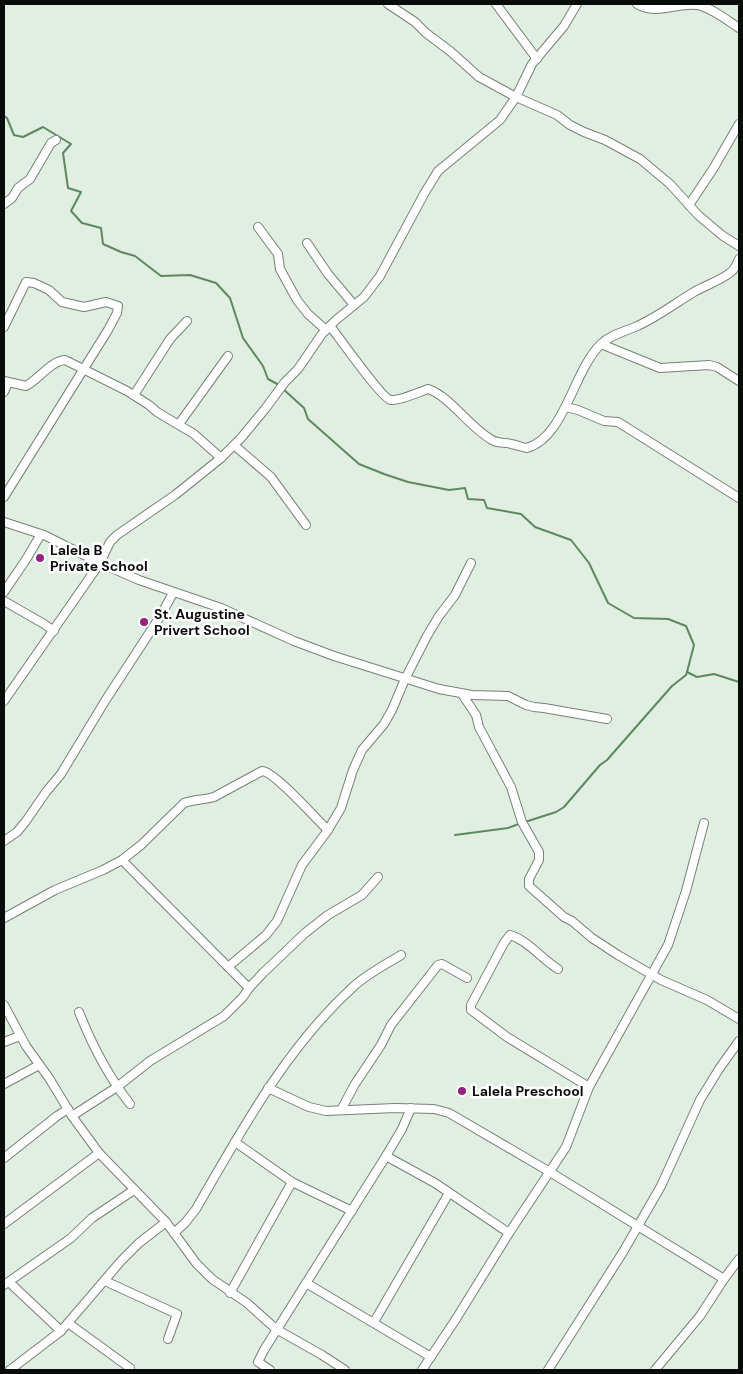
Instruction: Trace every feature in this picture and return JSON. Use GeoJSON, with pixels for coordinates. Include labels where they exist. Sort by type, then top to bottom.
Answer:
{"type":"FeatureCollection","features":[{"type":"Feature","properties":{"kind":"street"},"geometry":{"type":"LineString","coordinates":[[388,4],[415,22],[479,77],[516,97],[557,115],[579,130],[605,140],[640,159],[656,171],[718,232],[739,246]]}},
{"type":"Feature","properties":{"kind":"street"},"geometry":{"type":"LineString","coordinates":[[496,4],[537,59]]}},
{"type":"Feature","properties":{"kind":"street"},"geometry":{"type":"LineString","coordinates":[[4,701],[54,631],[117,535],[152,512],[221,458],[298,369],[328,328],[364,297],[380,276],[438,171],[500,120],[516,97],[528,71],[564,26],[577,4]]}},
{"type":"Feature","properties":{"kind":"street"},"geometry":{"type":"LineString","coordinates":[[637,4],[653,10],[699,6],[711,10],[739,28]]}},
{"type":"Feature","properties":{"kind":"street"},"geometry":{"type":"LineString","coordinates":[[689,205],[713,169],[739,124]]}},
{"type":"Feature","properties":{"kind":"street"},"geometry":{"type":"LineString","coordinates":[[4,204],[12,198],[18,188],[30,179],[51,143],[56,140]]}},
{"type":"Feature","properties":{"kind":"street"},"geometry":{"type":"LineString","coordinates":[[258,226],[278,254],[280,269],[297,300],[308,314],[328,328],[387,399],[394,400],[428,389],[431,390],[446,401],[484,436],[494,442],[526,448],[534,446],[543,440],[566,406],[578,378],[601,344],[611,336],[635,327],[671,308],[695,292],[720,280],[732,271],[739,259]]}},
{"type":"Feature","properties":{"kind":"street"},"geometry":{"type":"LineString","coordinates":[[307,243],[328,274],[354,305]]}},
{"type":"Feature","properties":{"kind":"street"},"geometry":{"type":"LineString","coordinates":[[4,327],[26,282],[34,283],[49,290],[62,302],[84,307],[106,302],[118,306],[117,313],[108,330],[4,497]]}},
{"type":"Feature","properties":{"kind":"street"},"geometry":{"type":"LineString","coordinates":[[134,395],[170,339],[187,321]]}},
{"type":"Feature","properties":{"kind":"street"},"geometry":{"type":"LineString","coordinates":[[601,344],[660,368],[709,364],[739,381]]}},
{"type":"Feature","properties":{"kind":"street"},"geometry":{"type":"LineString","coordinates":[[179,424],[228,356]]}},
{"type":"Feature","properties":{"kind":"street"},"geometry":{"type":"LineString","coordinates":[[4,392],[6,382],[26,386],[40,377],[55,362],[65,360],[134,395],[194,434],[221,458]]}},
{"type":"Feature","properties":{"kind":"street"},"geometry":{"type":"LineString","coordinates":[[566,406],[604,421],[618,422],[739,498]]}},
{"type":"Feature","properties":{"kind":"street"},"geometry":{"type":"LineString","coordinates":[[234,445],[271,477],[306,525]]}},
{"type":"Feature","properties":{"kind":"street"},"geometry":{"type":"LineString","coordinates":[[4,522],[40,534],[100,563],[173,592],[221,608],[294,641],[405,679],[439,690],[462,694],[508,696],[534,707],[607,719]]}},
{"type":"Feature","properties":{"kind":"street"},"geometry":{"type":"LineString","coordinates":[[4,592],[27,558],[40,534]]}},
{"type":"Feature","properties":{"kind":"street"},"geometry":{"type":"LineString","coordinates":[[228,967],[272,928],[281,914],[302,865],[328,830],[344,800],[353,770],[362,750],[388,717],[426,636],[455,595],[471,563]]}},
{"type":"Feature","properties":{"kind":"street"},"geometry":{"type":"LineString","coordinates":[[4,841],[26,821],[61,774],[105,701],[161,615],[173,592]]}},
{"type":"Feature","properties":{"kind":"street"},"geometry":{"type":"LineString","coordinates":[[4,601],[54,631]]}},
{"type":"Feature","properties":{"kind":"street"},"geometry":{"type":"LineString","coordinates":[[462,694],[476,716],[479,727],[511,788],[522,822],[539,852],[540,860],[529,880],[529,886],[564,917],[572,921],[592,938],[651,975],[707,1000],[739,1019]]}},
{"type":"Feature","properties":{"kind":"street"},"geometry":{"type":"LineString","coordinates":[[4,918],[55,890],[122,860],[184,803],[214,797],[262,771],[268,772],[282,783],[328,830]]}},
{"type":"Feature","properties":{"kind":"street"},"geometry":{"type":"LineString","coordinates":[[422,1370],[566,1147],[590,1088],[668,945],[686,891],[704,823]]}},
{"type":"Feature","properties":{"kind":"street"},"geometry":{"type":"LineString","coordinates":[[122,860],[249,988]]}},
{"type":"Feature","properties":{"kind":"street"},"geometry":{"type":"LineString","coordinates":[[4,1158],[56,1116],[70,1112],[117,1087],[150,1061],[224,1016],[244,997],[249,988],[305,933],[328,915],[362,896],[378,877]]}},
{"type":"Feature","properties":{"kind":"street"},"geometry":{"type":"LineString","coordinates":[[558,969],[518,938],[510,935],[471,1005],[471,1010],[507,1037],[590,1088]]}},
{"type":"Feature","properties":{"kind":"street"},"geometry":{"type":"LineString","coordinates":[[174,1233],[196,1209],[234,1142],[268,1088],[323,1017],[355,986],[401,955]]}},
{"type":"Feature","properties":{"kind":"street"},"geometry":{"type":"LineString","coordinates":[[341,1110],[355,1084],[381,1045],[391,1025],[438,965],[442,964],[467,978]]}},
{"type":"Feature","properties":{"kind":"street"},"geometry":{"type":"LineString","coordinates":[[4,1005],[20,1036],[99,1153],[166,1222],[196,1263],[212,1279],[247,1303],[276,1328],[322,1354],[345,1370]]}},
{"type":"Feature","properties":{"kind":"street"},"geometry":{"type":"LineString","coordinates":[[79,1012],[95,1050],[117,1087],[130,1104]]}},
{"type":"Feature","properties":{"kind":"street"},"geometry":{"type":"LineString","coordinates":[[4,1042],[20,1036]]}},
{"type":"Feature","properties":{"kind":"street"},"geometry":{"type":"LineString","coordinates":[[548,1370],[623,1252],[636,1226],[661,1186],[700,1100],[739,1041]]}},
{"type":"Feature","properties":{"kind":"street"},"geometry":{"type":"LineString","coordinates":[[4,1084],[39,1065]]}},
{"type":"Feature","properties":{"kind":"street"},"geometry":{"type":"LineString","coordinates":[[268,1088],[309,1107],[326,1111],[411,1108],[449,1113],[550,1172],[724,1279]]}},
{"type":"Feature","properties":{"kind":"street"},"geometry":{"type":"LineString","coordinates":[[270,1370],[258,1366],[276,1328],[386,1156],[402,1129],[411,1108]]}},
{"type":"Feature","properties":{"kind":"street"},"geometry":{"type":"LineString","coordinates":[[234,1142],[292,1182],[352,1211]]}},
{"type":"Feature","properties":{"kind":"street"},"geometry":{"type":"LineString","coordinates":[[4,1224],[99,1153]]}},
{"type":"Feature","properties":{"kind":"street"},"geometry":{"type":"LineString","coordinates":[[386,1156],[435,1183],[509,1233]]}},
{"type":"Feature","properties":{"kind":"street"},"geometry":{"type":"LineString","coordinates":[[230,1293],[292,1182]]}},
{"type":"Feature","properties":{"kind":"street"},"geometry":{"type":"LineString","coordinates":[[61,1331],[6,1284],[71,1238],[92,1218],[134,1190]]}},
{"type":"Feature","properties":{"kind":"street"},"geometry":{"type":"LineString","coordinates":[[374,1322],[449,1193]]}},
{"type":"Feature","properties":{"kind":"street"},"geometry":{"type":"LineString","coordinates":[[10,1370],[61,1331],[121,1261],[139,1243],[166,1222]]}},
{"type":"Feature","properties":{"kind":"street"},"geometry":{"type":"LineString","coordinates":[[655,1370],[700,1316],[739,1259]]}},
{"type":"Feature","properties":{"kind":"street"},"geometry":{"type":"LineString","coordinates":[[104,1281],[176,1314],[168,1339]]}},
{"type":"Feature","properties":{"kind":"street"},"geometry":{"type":"LineString","coordinates":[[306,1283],[430,1357]]}},
{"type":"Feature","properties":{"kind":"street"},"geometry":{"type":"LineString","coordinates":[[68,1323],[130,1368]]}},
{"type":"Feature","properties":{"kind":"waterway"},"geometry":{"type":"LineString","coordinates":[[4,116],[7,118],[14,135],[23,137],[43,127],[71,144],[63,153],[68,188],[81,192],[71,211],[82,223],[101,228],[103,244],[135,256],[161,276],[190,275],[216,283],[230,298],[243,338],[263,366],[268,379],[279,385]]}},
{"type":"Feature","properties":{"kind":"waterway"},"geometry":{"type":"LineString","coordinates":[[282,388],[304,408],[308,419],[359,464],[408,482],[449,490],[465,488],[468,499],[484,500],[487,508],[521,514],[535,527],[571,540],[589,563],[608,603],[634,618],[668,619],[686,626],[694,645],[687,672],[697,677],[714,674],[739,682]]}},
{"type":"Feature","properties":{"kind":"waterway"},"geometry":{"type":"LineString","coordinates":[[525,822],[556,812],[564,807],[600,765],[607,760],[672,686],[686,675],[687,672]]}},
{"type":"Feature","properties":{"kind":"waterway"},"geometry":{"type":"LineString","coordinates":[[455,835],[508,828],[521,823]]}},
{"type":"Feature","properties":{"kind":"place","name":"Lalela B Private School"},"geometry":{"type":"Point","coordinates":[40,558]}},
{"type":"Feature","properties":{"kind":"place","name":"St. Augustine Privert School"},"geometry":{"type":"Point","coordinates":[144,622]}},
{"type":"Feature","properties":{"kind":"place","name":"Lalela Preschool"},"geometry":{"type":"Point","coordinates":[462,1091]}}]}
